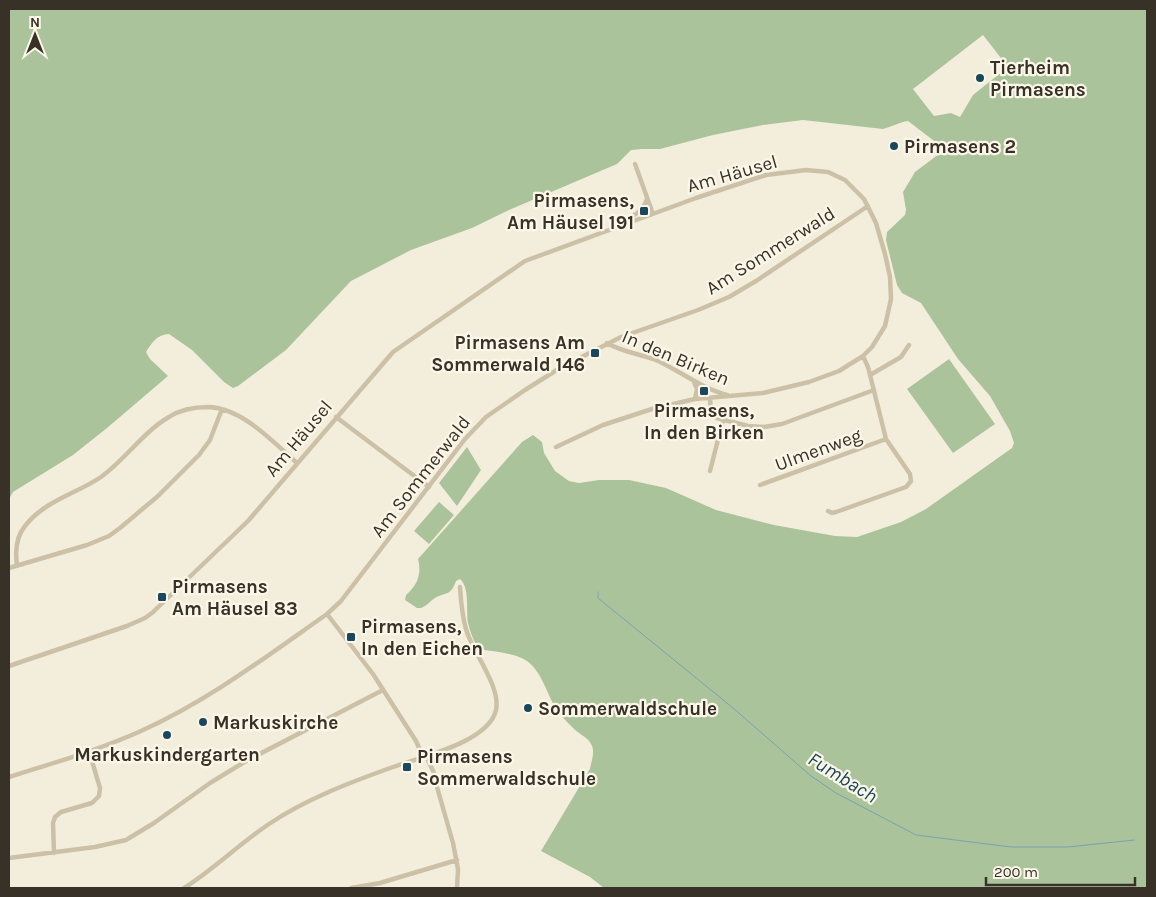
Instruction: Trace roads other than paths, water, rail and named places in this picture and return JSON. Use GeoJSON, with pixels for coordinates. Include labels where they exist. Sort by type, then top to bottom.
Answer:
{"type":"FeatureCollection","features":[{"type":"Feature","properties":{"kind":"street"},"geometry":{"type":"LineString","coordinates":[[634,164],[653,214]]}},
{"type":"Feature","properties":{"kind":"street","name":"Am Häusel"},"geometry":{"type":"LineString","coordinates":[[9,666],[127,626],[145,618],[244,525],[393,352],[525,261],[751,179],[781,172],[806,170],[828,172],[845,180],[858,192],[868,206]]}},
{"type":"Feature","properties":{"kind":"street","name":"Am Häusel"},"geometry":{"type":"LineString","coordinates":[[612,228],[638,214],[644,207],[647,199]]}},
{"type":"Feature","properties":{"kind":"street","name":"Am Sommerwald"},"geometry":{"type":"LineString","coordinates":[[9,777],[89,752],[142,731],[197,702],[327,614],[348,593],[465,439],[486,417],[560,368],[607,344],[729,297],[868,206]]}},
{"type":"Feature","properties":{"kind":"street","name":"In den Birken"},"geometry":{"type":"LineString","coordinates":[[607,344],[655,360],[694,382],[730,396],[769,392],[809,382],[839,371],[863,356],[872,347],[885,326],[891,299],[885,254],[876,223],[868,206]]}},
{"type":"Feature","properties":{"kind":"street"},"geometry":{"type":"LineString","coordinates":[[870,375],[901,357],[909,345]]}},
{"type":"Feature","properties":{"kind":"street"},"geometry":{"type":"LineString","coordinates":[[828,512],[836,512],[906,487],[911,483],[912,479],[886,439],[870,375],[863,356]]}},
{"type":"Feature","properties":{"kind":"street"},"geometry":{"type":"LineString","coordinates":[[694,382],[697,389],[695,399]]}},
{"type":"Feature","properties":{"kind":"street"},"geometry":{"type":"LineString","coordinates":[[710,398],[712,414],[723,420],[748,426],[772,426],[874,390]]}},
{"type":"Feature","properties":{"kind":"street"},"geometry":{"type":"LineString","coordinates":[[556,447],[619,418],[695,399],[730,396]]}},
{"type":"Feature","properties":{"kind":"street"},"geometry":{"type":"LineString","coordinates":[[17,565],[16,554],[19,536],[32,518],[42,509],[91,483],[107,472],[154,428],[170,416],[192,408],[208,407],[236,414],[250,423],[297,463]]}},
{"type":"Feature","properties":{"kind":"street"},"geometry":{"type":"LineString","coordinates":[[9,568],[87,545],[109,536],[132,519],[199,455],[210,440],[222,409]]}},
{"type":"Feature","properties":{"kind":"street"},"geometry":{"type":"LineString","coordinates":[[336,417],[429,487]]}},
{"type":"Feature","properties":{"kind":"street"},"geometry":{"type":"LineString","coordinates":[[710,471],[723,420]]}},
{"type":"Feature","properties":{"kind":"street","name":"Ulmenweg"},"geometry":{"type":"LineString","coordinates":[[760,486],[886,439]]}},
{"type":"Feature","properties":{"kind":"street"},"geometry":{"type":"LineString","coordinates":[[184,888],[205,874],[248,838],[289,812],[365,778],[424,757],[476,735],[492,719],[496,707],[494,690],[467,631],[460,587]]}},
{"type":"Feature","properties":{"kind":"street"},"geometry":{"type":"LineString","coordinates":[[327,614],[362,658],[416,741],[435,775],[457,860],[457,888]]}},
{"type":"Feature","properties":{"kind":"street"},"geometry":{"type":"LineString","coordinates":[[9,858],[95,848],[126,840],[246,761],[383,690]]}},
{"type":"Feature","properties":{"kind":"street"},"geometry":{"type":"LineString","coordinates":[[54,852],[53,823],[55,817],[61,812],[92,803],[99,796],[100,788],[89,752]]}},
{"type":"Feature","properties":{"kind":"street"},"geometry":{"type":"LineString","coordinates":[[351,888],[380,883],[457,860]]}},
{"type":"Feature","properties":{"kind":"waterway","name":"Fumbach"},"geometry":{"type":"LineString","coordinates":[[598,592],[598,598],[733,708],[811,776],[836,793],[916,835],[1011,847],[1068,847],[1134,840]]}},
{"type":"Feature","properties":{"kind":"place","name":"Tierheim Pirmasens"},"geometry":{"type":"Point","coordinates":[980,78]}},
{"type":"Feature","properties":{"kind":"place","name":"Pirmasens 2"},"geometry":{"type":"Point","coordinates":[894,146]}},
{"type":"Feature","properties":{"kind":"place","name":"Pirmasens, Am Häusel 191"},"geometry":{"type":"Point","coordinates":[644,211]}},
{"type":"Feature","properties":{"kind":"place","name":"Pirmasens Am Sommerwald 146"},"geometry":{"type":"Point","coordinates":[595,353]}},
{"type":"Feature","properties":{"kind":"place","name":"Pirmasens, In den Birken"},"geometry":{"type":"Point","coordinates":[704,391]}},
{"type":"Feature","properties":{"kind":"place","name":"Pirmasens Am Häusel 83"},"geometry":{"type":"Point","coordinates":[162,597]}},
{"type":"Feature","properties":{"kind":"place","name":"Pirmasens, In den Eichen"},"geometry":{"type":"Point","coordinates":[351,637]}},
{"type":"Feature","properties":{"kind":"place","name":"Sommerwaldschule"},"geometry":{"type":"Point","coordinates":[528,708]}},
{"type":"Feature","properties":{"kind":"place","name":"Markuskirche"},"geometry":{"type":"Point","coordinates":[203,722]}},
{"type":"Feature","properties":{"kind":"place","name":"Markuskindergarten"},"geometry":{"type":"Point","coordinates":[167,735]}},
{"type":"Feature","properties":{"kind":"place","name":"Pirmasens Sommerwaldschule"},"geometry":{"type":"Point","coordinates":[407,767]}}]}
